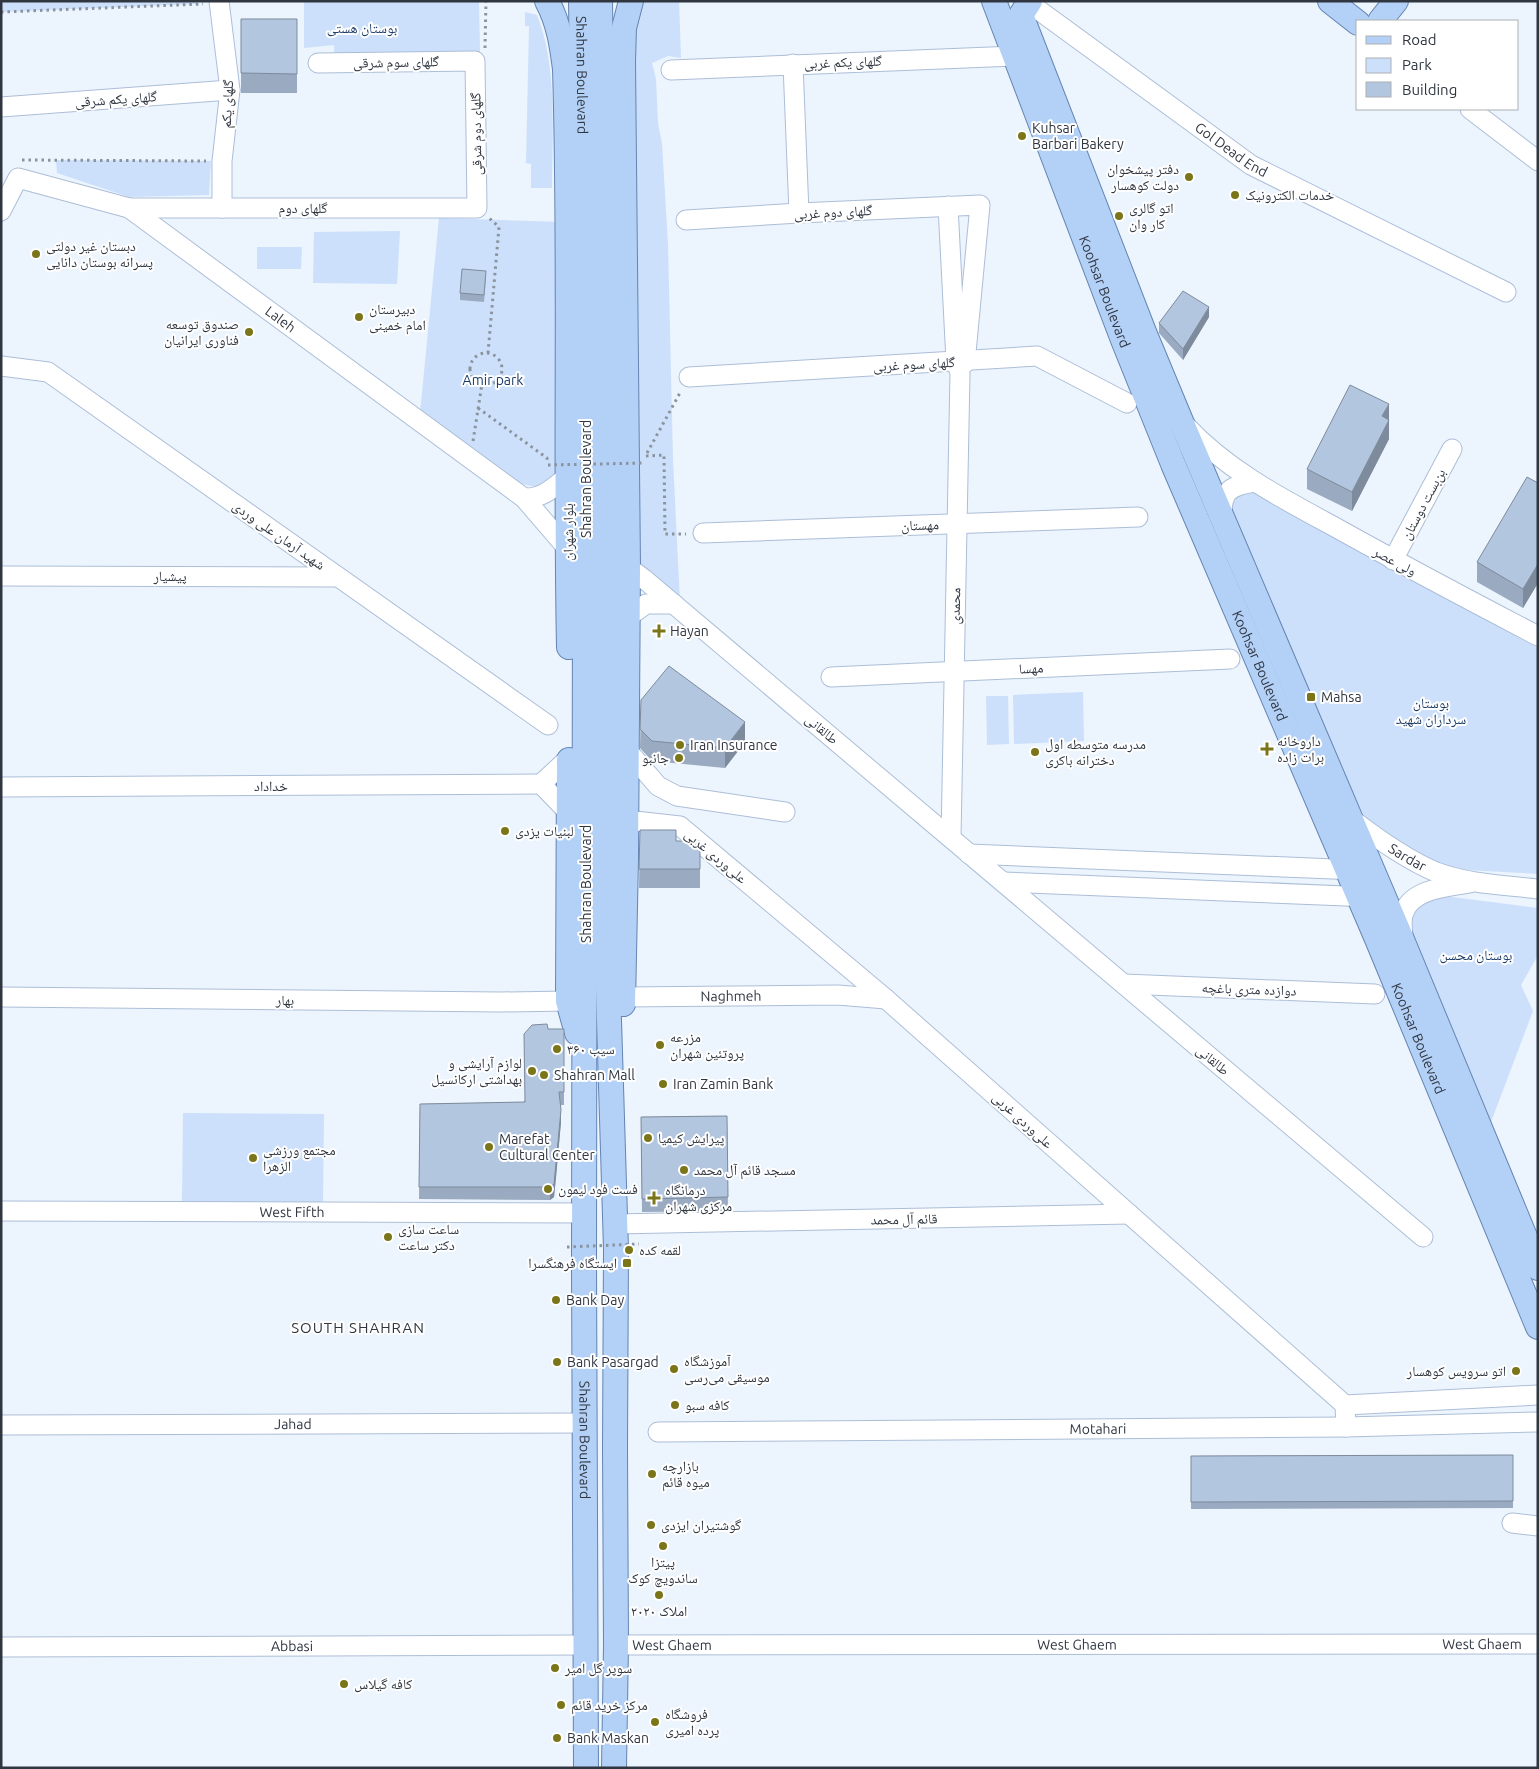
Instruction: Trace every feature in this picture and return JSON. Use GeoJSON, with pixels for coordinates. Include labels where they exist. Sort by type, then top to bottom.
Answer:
{"type":"FeatureCollection","features":[{"type":"Feature","properties":{"kind":"main road","name":"بلوار شهران"},"geometry":{"type":"LineString","coordinates":[[547,1],[556,22],[562,47],[565,78],[558,470],[567,548],[570,682],[568,1001],[585,1064]]}},
{"type":"Feature","properties":{"kind":"main road","name":"Shahran Boulevard"},"geometry":{"type":"LineString","coordinates":[[581,1],[587,471],[585,565],[584,1213],[584,1645],[586,1768]]}},
{"type":"Feature","properties":{"kind":"main road","name":"Shahran Boulevard"},"geometry":{"type":"LineString","coordinates":[[600,1],[606,463],[607,954],[616,1224],[616,1645],[614,1768]]}},
{"type":"Feature","properties":{"kind":"main road","name":"Shahran Boulevard"},"geometry":{"type":"LineString","coordinates":[[610,1066],[622,1032],[623,997],[628,567],[622,61],[624,28],[631,1]]}},
{"type":"Feature","properties":{"kind":"main road"},"geometry":{"type":"LineString","coordinates":[[1330,1],[1356,21]]}},
{"type":"Feature","properties":{"kind":"main road"},"geometry":{"type":"LineString","coordinates":[[1352,1],[1364,20]]}},
{"type":"Feature","properties":{"kind":"main road"},"geometry":{"type":"LineString","coordinates":[[1381,20],[1396,1]]}},
{"type":"Feature","properties":{"kind":"main road","name":"Koohsar Boulevard"},"geometry":{"type":"LineString","coordinates":[[1015,9],[1015,56],[1123,340],[1173,464],[1359,896],[1538,1327]]}},
{"type":"Feature","properties":{"kind":"main road","name":"Koohsar Boulevard"},"geometry":{"type":"LineString","coordinates":[[1015,9],[1222,520],[1403,942],[1538,1268]]}},
{"type":"Feature","properties":{"kind":"street","name":"گلهای یکم"},"geometry":{"type":"LineString","coordinates":[[220,2],[230,90],[222,161],[222,208]]}},
{"type":"Feature","properties":{"kind":"street","name":"Gol Dead End"},"geometry":{"type":"LineString","coordinates":[[1015,9],[1251,165],[1506,292]]}},
{"type":"Feature","properties":{"kind":"street","name":"گلهای یکم غربی"},"geometry":{"type":"LineString","coordinates":[[671,70],[1015,56]]}},
{"type":"Feature","properties":{"kind":"street","name":"گلهای سوم شرقی"},"geometry":{"type":"LineString","coordinates":[[318,63],[475,61]]}},
{"type":"Feature","properties":{"kind":"street","name":"گلهای دوم شرقی"},"geometry":{"type":"LineString","coordinates":[[475,61],[477,208]]}},
{"type":"Feature","properties":{"kind":"street"},"geometry":{"type":"LineString","coordinates":[[792,64],[798,213]]}},
{"type":"Feature","properties":{"kind":"street","name":"گلهای یکم شرقی"},"geometry":{"type":"LineString","coordinates":[[1,107],[230,90]]}},
{"type":"Feature","properties":{"kind":"street"},"geometry":{"type":"LineString","coordinates":[[1471,110],[1538,161]]}},
{"type":"Feature","properties":{"kind":"street"},"geometry":{"type":"LineString","coordinates":[[1,211],[18,178]]}},
{"type":"Feature","properties":{"kind":"street","name":"Laleh"},"geometry":{"type":"LineString","coordinates":[[18,178],[129,208],[524,498],[567,548]]}},
{"type":"Feature","properties":{"kind":"street","name":"گلهای دوم غربی"},"geometry":{"type":"LineString","coordinates":[[686,220],[980,205],[961,365]]}},
{"type":"Feature","properties":{"kind":"street"},"geometry":{"type":"LineString","coordinates":[[948,206],[961,365]]}},
{"type":"Feature","properties":{"kind":"street","name":"گلهای دوم"},"geometry":{"type":"LineString","coordinates":[[129,208],[477,208]]}},
{"type":"Feature","properties":{"kind":"street","name":"گلهای سوم غربی"},"geometry":{"type":"LineString","coordinates":[[689,377],[961,365],[1037,356],[1127,403]]}},
{"type":"Feature","properties":{"kind":"street","name":"محمدی"},"geometry":{"type":"LineString","coordinates":[[951,838],[961,365]]}},
{"type":"Feature","properties":{"kind":"street","name":"شهید آرمان علی وردی"},"geometry":{"type":"LineString","coordinates":[[1,366],[48,372],[548,725]]}},
{"type":"Feature","properties":{"kind":"street","name":"ولی عصر"},"geometry":{"type":"LineString","coordinates":[[1181,421],[1212,451],[1254,482],[1394,560],[1538,636]]}},
{"type":"Feature","properties":{"kind":"street","name":"بن‌بست دوستان"},"geometry":{"type":"LineString","coordinates":[[1394,560],[1452,449]]}},
{"type":"Feature","properties":{"kind":"street"},"geometry":{"type":"LineString","coordinates":[[524,498],[544,495],[558,470]]}},
{"type":"Feature","properties":{"kind":"street"},"geometry":{"type":"LineString","coordinates":[[1222,520],[1223,501],[1232,487],[1254,482]]}},
{"type":"Feature","properties":{"kind":"street","name":"مهستان"},"geometry":{"type":"LineString","coordinates":[[703,533],[1138,517]]}},
{"type":"Feature","properties":{"kind":"street","name":"طالقانی"},"geometry":{"type":"LineString","coordinates":[[628,567],[1423,1237]]}},
{"type":"Feature","properties":{"kind":"street","name":"پیشیار"},"geometry":{"type":"LineString","coordinates":[[1,576],[338,577]]}},
{"type":"Feature","properties":{"kind":"street"},"geometry":{"type":"LineString","coordinates":[[628,617],[646,604],[674,604]]}},
{"type":"Feature","properties":{"kind":"street","name":"مهسا"},"geometry":{"type":"LineString","coordinates":[[831,677],[1230,659]]}},
{"type":"Feature","properties":{"kind":"street"},"geometry":{"type":"LineString","coordinates":[[626,750],[658,786],[677,796],[785,812]]}},
{"type":"Feature","properties":{"kind":"street"},"geometry":{"type":"LineString","coordinates":[[569,758],[546,781],[569,813]]}},
{"type":"Feature","properties":{"kind":"street","name":"خداداد"},"geometry":{"type":"LineString","coordinates":[[1,787],[546,781]]}},
{"type":"Feature","properties":{"kind":"street","name":"علی‌وردی غربی"},"geometry":{"type":"LineString","coordinates":[[680,826],[690,799]]}},
{"type":"Feature","properties":{"kind":"street","name":"Sardar"},"geometry":{"type":"LineString","coordinates":[[1349,817],[1386,845],[1436,872],[1474,882],[1538,889]]}},
{"type":"Feature","properties":{"kind":"street","name":"علی‌وردی غربی"},"geometry":{"type":"LineString","coordinates":[[626,820],[680,826],[850,967],[1345,1405]]}},
{"type":"Feature","properties":{"kind":"street"},"geometry":{"type":"LineString","coordinates":[[969,854],[1372,871]]}},
{"type":"Feature","properties":{"kind":"street"},"geometry":{"type":"LineString","coordinates":[[1002,882],[1384,898]]}},
{"type":"Feature","properties":{"kind":"street","name":"Sardar"},"geometry":{"type":"LineString","coordinates":[[1403,942],[1403,917],[1406,908],[1414,898],[1436,890],[1474,882]]}},
{"type":"Feature","properties":{"kind":"street"},"geometry":{"type":"LineString","coordinates":[[838,995],[850,967]]}},
{"type":"Feature","properties":{"kind":"street","name":"دوازده متری باغچه"},"geometry":{"type":"LineString","coordinates":[[1124,984],[1375,994]]}},
{"type":"Feature","properties":{"kind":"street","name":"Naghmeh"},"geometry":{"type":"LineString","coordinates":[[623,997],[838,995],[886,999]]}},
{"type":"Feature","properties":{"kind":"street","name":"بهار"},"geometry":{"type":"LineString","coordinates":[[1,997],[568,1001]]}},
{"type":"Feature","properties":{"kind":"street","name":"West Fifth"},"geometry":{"type":"LineString","coordinates":[[1,1211],[584,1213]]}},
{"type":"Feature","properties":{"kind":"street","name":"قائم آل محمد"},"geometry":{"type":"LineString","coordinates":[[616,1224],[1129,1214]]}},
{"type":"Feature","properties":{"kind":"street"},"geometry":{"type":"LineString","coordinates":[[1346,1427],[1345,1405],[1538,1395]]}},
{"type":"Feature","properties":{"kind":"street","name":"Motahari"},"geometry":{"type":"LineString","coordinates":[[658,1432],[1346,1427],[1538,1422]]}},
{"type":"Feature","properties":{"kind":"street","name":"Jahad"},"geometry":{"type":"LineString","coordinates":[[1,1425],[585,1423]]}},
{"type":"Feature","properties":{"kind":"street"},"geometry":{"type":"LineString","coordinates":[[1512,1523],[1538,1526]]}},
{"type":"Feature","properties":{"kind":"street","name":"West Ghaem"},"geometry":{"type":"LineString","coordinates":[[616,1645],[1538,1644]]}},
{"type":"Feature","properties":{"kind":"street","name":"Abbasi"},"geometry":{"type":"LineString","coordinates":[[1,1647],[584,1645]]}},
{"type":"Feature","properties":{"kind":"path"},"geometry":{"type":"LineString","coordinates":[[475,61],[485,53],[486,1]]}},
{"type":"Feature","properties":{"kind":"path"},"geometry":{"type":"LineString","coordinates":[[1,12],[220,2]]}},
{"type":"Feature","properties":{"kind":"path"},"geometry":{"type":"LineString","coordinates":[[18,178],[19,160],[222,161]]}},
{"type":"Feature","properties":{"kind":"path"},"geometry":{"type":"LineString","coordinates":[[488,354],[499,226]]}},
{"type":"Feature","properties":{"kind":"path"},"geometry":{"type":"LineString","coordinates":[[488,354],[497,358],[502,367],[502,372],[497,381],[492,384],[482,384],[473,378],[471,364],[478,356],[488,354]]}},
{"type":"Feature","properties":{"kind":"path"},"geometry":{"type":"LineString","coordinates":[[689,377],[645,456],[664,455],[665,534],[703,533]]}},
{"type":"Feature","properties":{"kind":"path"},"geometry":{"type":"LineString","coordinates":[[470,458],[482,384]]}},
{"type":"Feature","properties":{"kind":"path"},"geometry":{"type":"LineString","coordinates":[[478,408],[547,458]]}},
{"type":"Feature","properties":{"kind":"path"},"geometry":{"type":"LineString","coordinates":[[558,470],[645,464]]}},
{"type":"Feature","properties":{"kind":"path"},"geometry":{"type":"LineString","coordinates":[[567,1247],[639,1244]]}},
{"type":"Feature","properties":{"kind":"green space"},"geometry":{"type":"Polygon","coordinates":[[[1,1],[196,1],[196,4],[1,12],[1,1]]]}},
{"type":"Feature","properties":{"kind":"green space","name":"بوستان هستی"},"geometry":{"type":"Polygon","coordinates":[[[304,1],[479,1],[480,52],[338,56],[334,53],[334,45],[304,48],[304,1]]]}},
{"type":"Feature","properties":{"kind":"green space"},"geometry":{"type":"Polygon","coordinates":[[[636,1],[679,1],[681,58],[668,56],[652,63],[656,79],[658,123],[662,144],[668,244],[673,460],[680,601],[645,573],[634,556],[629,32],[636,1]]]}},
{"type":"Feature","properties":{"kind":"green space"},"geometry":{"type":"Polygon","coordinates":[[[525,12],[537,15],[544,35],[548,57],[553,123],[552,188],[531,188],[531,164],[526,163],[529,26],[525,26],[525,12]]]}},
{"type":"Feature","properties":{"kind":"green space"},"geometry":{"type":"Polygon","coordinates":[[[56,160],[211,161],[209,195],[129,197],[57,173],[56,160]]]}},
{"type":"Feature","properties":{"kind":"green space","name":"Amir park"},"geometry":{"type":"Polygon","coordinates":[[[439,218],[562,222],[562,470],[541,488],[517,483],[420,413],[439,218]]]}},
{"type":"Feature","properties":{"kind":"green space"},"geometry":{"type":"Polygon","coordinates":[[[400,231],[397,284],[313,283],[314,232],[400,231]]]}},
{"type":"Feature","properties":{"kind":"green space"},"geometry":{"type":"Polygon","coordinates":[[[257,247],[302,247],[301,269],[257,269],[257,247]]]}},
{"type":"Feature","properties":{"kind":"green space","name":"بوستان سرداران شهید"},"geometry":{"type":"Polygon","coordinates":[[[1249,490],[1538,648],[1538,874],[1466,870],[1440,865],[1375,830],[1363,814],[1262,596],[1229,515],[1231,496],[1249,490]]]}},
{"type":"Feature","properties":{"kind":"green space"},"geometry":{"type":"Polygon","coordinates":[[[1083,692],[1084,741],[1014,744],[1013,695],[1083,692]]]}},
{"type":"Feature","properties":{"kind":"green space"},"geometry":{"type":"Polygon","coordinates":[[[986,696],[1008,696],[1009,744],[987,745],[986,696]]]}},
{"type":"Feature","properties":{"kind":"green space","name":"بوستان محسن"},"geometry":{"type":"Polygon","coordinates":[[[1437,895],[1538,908],[1538,955],[1521,985],[1533,1011],[1491,1122],[1412,944],[1407,914],[1437,895]]]}},
{"type":"Feature","properties":{"kind":"green space","name":"مجتمع ورزشی الزهرا"},"geometry":{"type":"Polygon","coordinates":[[[183,1113],[324,1114],[323,1204],[182,1202],[183,1113]]]}},
{"type":"Feature","properties":{"kind":"building"},"geometry":{"type":"Polygon","coordinates":[[[241,19],[297,19],[297,74],[241,73],[241,19]]]}},
{"type":"Feature","properties":{"kind":"building"},"geometry":{"type":"Polygon","coordinates":[[[462,269],[486,271],[484,295],[460,293],[462,269]]]}},
{"type":"Feature","properties":{"kind":"building"},"geometry":{"type":"Polygon","coordinates":[[[1183,291],[1209,307],[1183,349],[1159,323],[1183,291]]]}},
{"type":"Feature","properties":{"kind":"building"},"geometry":{"type":"Polygon","coordinates":[[[1350,385],[1389,404],[1382,416],[1389,420],[1352,492],[1307,469],[1350,385]]]}},
{"type":"Feature","properties":{"kind":"building"},"geometry":{"type":"Polygon","coordinates":[[[1527,477],[1538,483],[1538,564],[1523,589],[1477,562],[1527,477]]]}},
{"type":"Feature","properties":{"kind":"building"},"geometry":{"type":"Polygon","coordinates":[[[669,666],[745,722],[725,748],[652,741],[640,729],[641,700],[669,666]]]}},
{"type":"Feature","properties":{"kind":"building"},"geometry":{"type":"Polygon","coordinates":[[[640,830],[676,830],[676,841],[700,841],[700,869],[639,869],[640,830]]]}},
{"type":"Feature","properties":{"kind":"building","name":"Marefat Cultural Center"},"geometry":{"type":"Polygon","coordinates":[[[547,1024],[548,1029],[564,1029],[564,1092],[559,1092],[561,1110],[554,1184],[550,1187],[419,1187],[420,1104],[525,1102],[524,1034],[532,1025],[547,1024]]]}},
{"type":"Feature","properties":{"kind":"building","name":"مسجد قائم آل محمد"},"geometry":{"type":"Polygon","coordinates":[[[727,1116],[728,1197],[642,1199],[641,1117],[727,1116]]]}},
{"type":"Feature","properties":{"kind":"building"},"geometry":{"type":"Polygon","coordinates":[[[1513,1455],[1513,1501],[1191,1502],[1191,1456],[1513,1455]]]}},
{"type":"Feature","properties":{"kind":"place","name":"Kuhsar Barbari Bakery"},"geometry":{"type":"Point","coordinates":[1022,136]}},
{"type":"Feature","properties":{"kind":"place","name":"دفتر پیشخوان دولت کوهسار"},"geometry":{"type":"Point","coordinates":[1189,177]}},
{"type":"Feature","properties":{"kind":"place","name":"خدمات الکترونیک"},"geometry":{"type":"Point","coordinates":[1235,195]}},
{"type":"Feature","properties":{"kind":"place","name":"اتو گالری کار وان"},"geometry":{"type":"Point","coordinates":[1119,216]}},
{"type":"Feature","properties":{"kind":"place","name":"دبستان غیر دولتی پسرانه بوستان دانایی"},"geometry":{"type":"Point","coordinates":[36,254]}},
{"type":"Feature","properties":{"kind":"place","name":"دبیرستان امام خمینی"},"geometry":{"type":"Point","coordinates":[359,317]}},
{"type":"Feature","properties":{"kind":"place","name":"صندوق توسعه فناوری ایرانیان"},"geometry":{"type":"Point","coordinates":[249,332]}},
{"type":"Feature","properties":{"kind":"place","name":"Hayan"},"geometry":{"type":"Point","coordinates":[659,631]}},
{"type":"Feature","properties":{"kind":"place","name":"Mahsa"},"geometry":{"type":"Point","coordinates":[1311,697]}},
{"type":"Feature","properties":{"kind":"place","name":"Iran Insurance"},"geometry":{"type":"Point","coordinates":[680,745]}},
{"type":"Feature","properties":{"kind":"place","name":"داروخانه برات زاده"},"geometry":{"type":"Point","coordinates":[1267,749]}},
{"type":"Feature","properties":{"kind":"place","name":"مدرسه متوسطه اول دخترانه باکری"},"geometry":{"type":"Point","coordinates":[1035,752]}},
{"type":"Feature","properties":{"kind":"place","name":"جانبو"},"geometry":{"type":"Point","coordinates":[679,758]}},
{"type":"Feature","properties":{"kind":"place","name":"لبنیات یزدی"},"geometry":{"type":"Point","coordinates":[505,831]}},
{"type":"Feature","properties":{"kind":"place","name":"مزرعه پروتئین شهران"},"geometry":{"type":"Point","coordinates":[660,1045]}},
{"type":"Feature","properties":{"kind":"place","name":"سیب ۳۶۰"},"geometry":{"type":"Point","coordinates":[557,1049]}},
{"type":"Feature","properties":{"kind":"place","name":"لوازم آرایشی و بهداشتی ارکانسیل"},"geometry":{"type":"Point","coordinates":[532,1071]}},
{"type":"Feature","properties":{"kind":"place","name":"Shahran Mall"},"geometry":{"type":"Point","coordinates":[544,1075]}},
{"type":"Feature","properties":{"kind":"place","name":"Iran Zamin Bank"},"geometry":{"type":"Point","coordinates":[663,1084]}},
{"type":"Feature","properties":{"kind":"place","name":"پیرایش کیمیا"},"geometry":{"type":"Point","coordinates":[648,1138]}},
{"type":"Feature","properties":{"kind":"place","name":"Marefat Cultural Center"},"geometry":{"type":"Point","coordinates":[489,1147]}},
{"type":"Feature","properties":{"kind":"place","name":"مجتمع ورزشی الزهرا"},"geometry":{"type":"Point","coordinates":[253,1158]}},
{"type":"Feature","properties":{"kind":"place","name":"مسجد قائم آل محمد"},"geometry":{"type":"Point","coordinates":[684,1170]}},
{"type":"Feature","properties":{"kind":"place","name":"فست فود لیمون"},"geometry":{"type":"Point","coordinates":[548,1189]}},
{"type":"Feature","properties":{"kind":"place","name":"درمانگاه مرکزی شهران"},"geometry":{"type":"Point","coordinates":[654,1198]}},
{"type":"Feature","properties":{"kind":"place","name":"ساعت سازی دکتر ساعت"},"geometry":{"type":"Point","coordinates":[388,1237]}},
{"type":"Feature","properties":{"kind":"place","name":"لقمه کده"},"geometry":{"type":"Point","coordinates":[629,1250]}},
{"type":"Feature","properties":{"kind":"place","name":"ایستگاه فرهنگسرا"},"geometry":{"type":"Point","coordinates":[627,1263]}},
{"type":"Feature","properties":{"kind":"place","name":"Bank Day"},"geometry":{"type":"Point","coordinates":[556,1300]}},
{"type":"Feature","properties":{"kind":"place","name":"Bank Pasargad"},"geometry":{"type":"Point","coordinates":[557,1362]}},
{"type":"Feature","properties":{"kind":"place","name":"آموزشگاه موسیقی می‌رسی"},"geometry":{"type":"Point","coordinates":[674,1369]}},
{"type":"Feature","properties":{"kind":"place","name":"اتو سرویس کوهسار"},"geometry":{"type":"Point","coordinates":[1516,1371]}},
{"type":"Feature","properties":{"kind":"place","name":"کافه سبو"},"geometry":{"type":"Point","coordinates":[675,1405]}},
{"type":"Feature","properties":{"kind":"place","name":"بازارچه میوه قائم"},"geometry":{"type":"Point","coordinates":[652,1474]}},
{"type":"Feature","properties":{"kind":"place","name":"گوشتیران ایزدی"},"geometry":{"type":"Point","coordinates":[651,1525]}},
{"type":"Feature","properties":{"kind":"place","name":"پیتزا ساندویچ کوک"},"geometry":{"type":"Point","coordinates":[663,1546]}},
{"type":"Feature","properties":{"kind":"place","name":"املاک ۲۰۲۰"},"geometry":{"type":"Point","coordinates":[659,1595]}},
{"type":"Feature","properties":{"kind":"place","name":"سوپر گل امیر"},"geometry":{"type":"Point","coordinates":[555,1668]}},
{"type":"Feature","properties":{"kind":"place","name":"کافه گیلاس"},"geometry":{"type":"Point","coordinates":[344,1684]}},
{"type":"Feature","properties":{"kind":"place","name":"مرکز خرید قائم"},"geometry":{"type":"Point","coordinates":[561,1705]}},
{"type":"Feature","properties":{"kind":"place","name":"فروشگاه پرده امیری"},"geometry":{"type":"Point","coordinates":[655,1722]}},
{"type":"Feature","properties":{"kind":"place","name":"Bank Maskan"},"geometry":{"type":"Point","coordinates":[557,1738]}},
{"type":"Feature","properties":{"kind":"district","name":"SOUTH SHAHRAN"},"geometry":{"type":"Point","coordinates":[358,1327]}}]}
